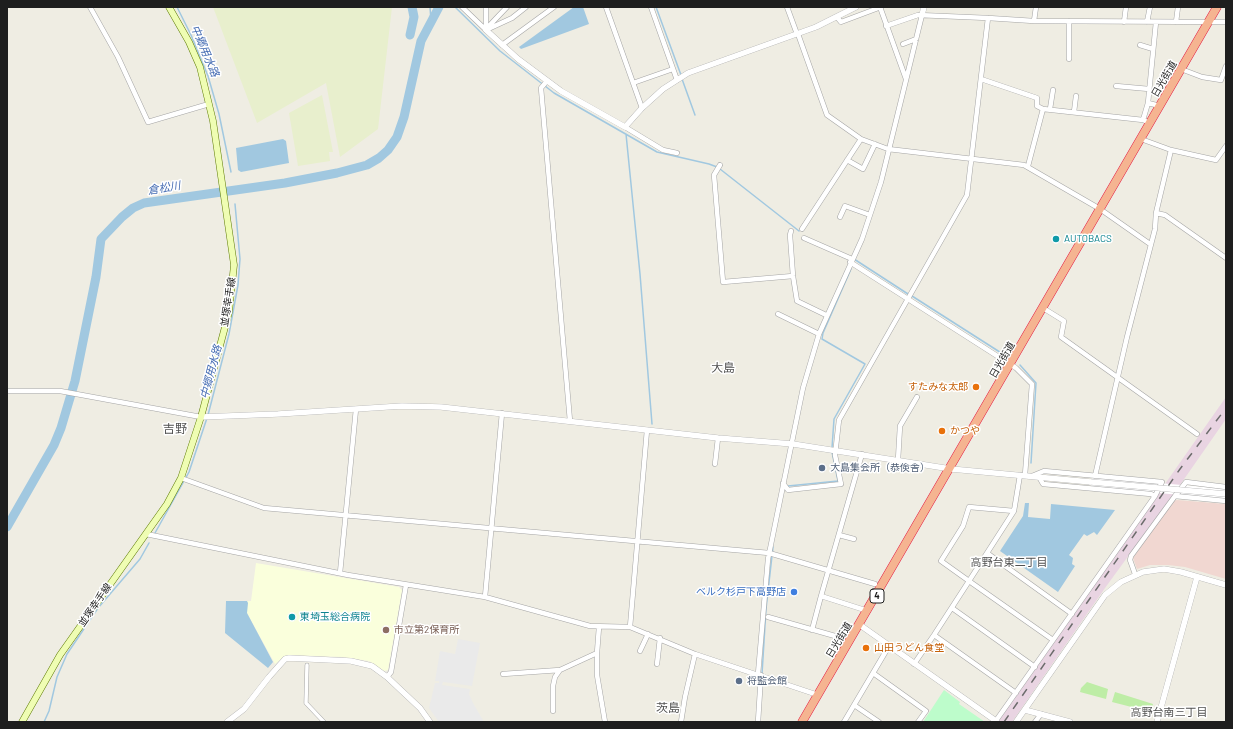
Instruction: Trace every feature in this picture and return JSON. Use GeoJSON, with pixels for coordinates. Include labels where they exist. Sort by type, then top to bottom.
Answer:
{"type":"FeatureCollection","features":[{"type":"Feature","properties":{"kind":"highway","name":"日光街道"},"geometry":{"type":"LineString","coordinates":[[802,722],[1044,308],[1141,139],[1147,121],[1160,106],[1217,7]]}},
{"type":"Feature","properties":{"kind":"main road","name":"並塚幸手線"},"geometry":{"type":"LineString","coordinates":[[22,722],[60,655],[167,504],[181,478],[201,417],[229,312],[234,265],[213,121],[200,67],[190,42],[170,7]]}},
{"type":"Feature","properties":{"kind":"street"},"geometry":{"type":"LineString","coordinates":[[90,7],[118,57],[148,122],[209,104]]}},
{"type":"Feature","properties":{"kind":"street"},"geometry":{"type":"LineString","coordinates":[[462,7],[502,45],[561,91],[663,150],[677,153]]}},
{"type":"Feature","properties":{"kind":"street"},"geometry":{"type":"LineString","coordinates":[[486,7],[486,30]]}},
{"type":"Feature","properties":{"kind":"street"},"geometry":{"type":"LineString","coordinates":[[486,30],[506,7]]}},
{"type":"Feature","properties":{"kind":"street"},"geometry":{"type":"LineString","coordinates":[[486,30],[512,18],[526,7]]}},
{"type":"Feature","properties":{"kind":"street"},"geometry":{"type":"LineString","coordinates":[[502,45],[554,7]]}},
{"type":"Feature","properties":{"kind":"street"},"geometry":{"type":"LineString","coordinates":[[606,7],[642,108]]}},
{"type":"Feature","properties":{"kind":"street"},"geometry":{"type":"LineString","coordinates":[[651,7],[677,80]]}},
{"type":"Feature","properties":{"kind":"street"},"geometry":{"type":"LineString","coordinates":[[787,7],[827,115],[861,139],[888,149],[1028,166],[1100,209],[1150,244]]}},
{"type":"Feature","properties":{"kind":"street"},"geometry":{"type":"LineString","coordinates":[[625,127],[642,108],[663,89],[677,80],[710,65],[797,34],[856,7]]}},
{"type":"Feature","properties":{"kind":"street"},"geometry":{"type":"LineString","coordinates":[[837,17],[841,22],[880,7],[906,80]]}},
{"type":"Feature","properties":{"kind":"street"},"geometry":{"type":"LineString","coordinates":[[758,722],[763,604],[769,553],[803,388],[826,315],[862,239],[881,182],[924,7]]}},
{"type":"Feature","properties":{"kind":"street"},"geometry":{"type":"LineString","coordinates":[[1034,21],[1036,7]]}},
{"type":"Feature","properties":{"kind":"street"},"geometry":{"type":"LineString","coordinates":[[1124,22],[1126,7]]}},
{"type":"Feature","properties":{"kind":"street"},"geometry":{"type":"LineString","coordinates":[[1147,22],[1150,7]]}},
{"type":"Feature","properties":{"kind":"street"},"geometry":{"type":"LineString","coordinates":[[1176,22],[1178,7]]}},
{"type":"Feature","properties":{"kind":"street"},"geometry":{"type":"LineString","coordinates":[[886,26],[918,15],[1034,21],[1226,22]]}},
{"type":"Feature","properties":{"kind":"street"},"geometry":{"type":"LineString","coordinates":[[783,483],[788,490],[841,484],[835,450],[839,420],[907,298],[967,195],[988,18]]}},
{"type":"Feature","properties":{"kind":"street"},"geometry":{"type":"LineString","coordinates":[[1069,21],[1069,59]]}},
{"type":"Feature","properties":{"kind":"street"},"geometry":{"type":"LineString","coordinates":[[981,80],[1037,98],[1037,106],[1042,108],[1147,121],[1156,22]]}},
{"type":"Feature","properties":{"kind":"street"},"geometry":{"type":"LineString","coordinates":[[904,44],[916,39]]}},
{"type":"Feature","properties":{"kind":"street"},"geometry":{"type":"LineString","coordinates":[[1140,45],[1153,48]]}},
{"type":"Feature","properties":{"kind":"street"},"geometry":{"type":"LineString","coordinates":[[1181,69],[1202,78],[1221,80],[1226,66]]}},
{"type":"Feature","properties":{"kind":"street"},"geometry":{"type":"LineString","coordinates":[[633,83],[673,69]]}},
{"type":"Feature","properties":{"kind":"street"},"geometry":{"type":"LineString","coordinates":[[547,81],[541,88],[570,421]]}},
{"type":"Feature","properties":{"kind":"street"},"geometry":{"type":"LineString","coordinates":[[1116,86],[1149,89]]}},
{"type":"Feature","properties":{"kind":"street"},"geometry":{"type":"LineString","coordinates":[[1050,109],[1053,90]]}},
{"type":"Feature","properties":{"kind":"street"},"geometry":{"type":"LineString","coordinates":[[1074,112],[1076,96]]}},
{"type":"Feature","properties":{"kind":"street"},"geometry":{"type":"LineString","coordinates":[[1148,103],[1160,106]]}},
{"type":"Feature","properties":{"kind":"street"},"geometry":{"type":"LineString","coordinates":[[1028,166],[1042,108]]}},
{"type":"Feature","properties":{"kind":"street"},"geometry":{"type":"LineString","coordinates":[[802,229],[861,139]]}},
{"type":"Feature","properties":{"kind":"street"},"geometry":{"type":"LineString","coordinates":[[1141,139],[1171,150],[1216,160],[1226,146]]}},
{"type":"Feature","properties":{"kind":"street"},"geometry":{"type":"LineString","coordinates":[[847,160],[863,169],[875,144]]}},
{"type":"Feature","properties":{"kind":"street"},"geometry":{"type":"LineString","coordinates":[[1095,476],[1150,244],[1155,229],[1156,213],[1171,150]]}},
{"type":"Feature","properties":{"kind":"street"},"geometry":{"type":"LineString","coordinates":[[720,166],[714,175],[723,282],[793,276]]}},
{"type":"Feature","properties":{"kind":"street"},"geometry":{"type":"LineString","coordinates":[[840,217],[845,206],[870,215]]}},
{"type":"Feature","properties":{"kind":"street"},"geometry":{"type":"LineString","coordinates":[[1156,213],[1165,215],[1226,258]]}},
{"type":"Feature","properties":{"kind":"street"},"geometry":{"type":"LineString","coordinates":[[791,231],[793,276],[798,301],[826,315]]}},
{"type":"Feature","properties":{"kind":"street"},"geometry":{"type":"LineString","coordinates":[[804,238],[851,260],[907,298],[1011,364],[1032,384],[1023,475],[1014,511],[914,664]]}},
{"type":"Feature","properties":{"kind":"street"},"geometry":{"type":"LineString","coordinates":[[1044,308],[1064,321],[1061,337],[1197,434]]}},
{"type":"Feature","properties":{"kind":"street"},"geometry":{"type":"LineString","coordinates":[[778,314],[819,334]]}},
{"type":"Feature","properties":{"kind":"street"},"geometry":{"type":"LineString","coordinates":[[7,391],[60,392],[78,394],[201,417],[278,414],[402,406],[427,406],[502,413],[718,438],[792,444],[951,469],[1226,494]]}},
{"type":"Feature","properties":{"kind":"street"},"geometry":{"type":"LineString","coordinates":[[898,460],[900,426],[916,397]]}},
{"type":"Feature","properties":{"kind":"street"},"geometry":{"type":"LineString","coordinates":[[340,573],[356,409]]}},
{"type":"Feature","properties":{"kind":"street"},"geometry":{"type":"LineString","coordinates":[[485,597],[502,413]]}},
{"type":"Feature","properties":{"kind":"street"},"geometry":{"type":"LineString","coordinates":[[630,627],[647,430]]}},
{"type":"Feature","properties":{"kind":"street"},"geometry":{"type":"LineString","coordinates":[[715,464],[718,438]]}},
{"type":"Feature","properties":{"kind":"street"},"geometry":{"type":"LineString","coordinates":[[812,630],[862,454]]}},
{"type":"Feature","properties":{"kind":"street"},"geometry":{"type":"LineString","coordinates":[[860,625],[996,722],[1155,496],[1162,482],[1044,471],[1032,476]]}},
{"type":"Feature","properties":{"kind":"street"},"geometry":{"type":"LineString","coordinates":[[1039,477],[1043,484],[1151,494],[1155,496]]}},
{"type":"Feature","properties":{"kind":"street"},"geometry":{"type":"LineString","coordinates":[[181,478],[264,508],[769,553],[875,584]]}},
{"type":"Feature","properties":{"kind":"street"},"geometry":{"type":"LineString","coordinates":[[1135,574],[1130,560],[1131,556],[1186,482],[1226,487]]}},
{"type":"Feature","properties":{"kind":"street"},"geometry":{"type":"LineString","coordinates":[[1175,496],[1226,501]]}},
{"type":"Feature","properties":{"kind":"street"},"geometry":{"type":"LineString","coordinates":[[1014,511],[969,507],[963,526],[941,561],[1053,640]]}},
{"type":"Feature","properties":{"kind":"street"},"geometry":{"type":"LineString","coordinates":[[146,534],[340,573],[485,597],[529,610],[599,626],[630,627],[660,638],[695,654],[818,695]]}},
{"type":"Feature","properties":{"kind":"street"},"geometry":{"type":"LineString","coordinates":[[839,535],[854,539]]}},
{"type":"Feature","properties":{"kind":"street"},"geometry":{"type":"LineString","coordinates":[[987,554],[1072,614]]}},
{"type":"Feature","properties":{"kind":"street"},"geometry":{"type":"LineString","coordinates":[[1016,722],[1106,595],[1121,582],[1135,574],[1164,569],[1226,585]]}},
{"type":"Feature","properties":{"kind":"street"},"geometry":{"type":"LineString","coordinates":[[1156,722],[1197,577]]}},
{"type":"Feature","properties":{"kind":"street"},"geometry":{"type":"LineString","coordinates":[[387,677],[391,672],[406,585]]}},
{"type":"Feature","properties":{"kind":"street"},"geometry":{"type":"LineString","coordinates":[[821,596],[868,611]]}},
{"type":"Feature","properties":{"kind":"street"},"geometry":{"type":"LineString","coordinates":[[952,608],[1035,666]]}},
{"type":"Feature","properties":{"kind":"street"},"geometry":{"type":"LineString","coordinates":[[768,617],[842,638]]}},
{"type":"Feature","properties":{"kind":"street"},"geometry":{"type":"LineString","coordinates":[[599,626],[597,675],[605,722]]}},
{"type":"Feature","properties":{"kind":"street"},"geometry":{"type":"LineString","coordinates":[[640,651],[648,634]]}},
{"type":"Feature","properties":{"kind":"street"},"geometry":{"type":"LineString","coordinates":[[934,635],[1016,693]]}},
{"type":"Feature","properties":{"kind":"street"},"geometry":{"type":"LineString","coordinates":[[657,664],[660,638]]}},
{"type":"Feature","properties":{"kind":"street"},"geometry":{"type":"LineString","coordinates":[[844,722],[889,646]]}},
{"type":"Feature","properties":{"kind":"street"},"geometry":{"type":"LineString","coordinates":[[503,674],[560,670],[597,653]]}},
{"type":"Feature","properties":{"kind":"street"},"geometry":{"type":"LineString","coordinates":[[681,722],[695,654]]}},
{"type":"Feature","properties":{"kind":"street"},"geometry":{"type":"LineString","coordinates":[[307,658],[306,703],[324,722]]}},
{"type":"Feature","properties":{"kind":"street"},"geometry":{"type":"LineString","coordinates":[[228,722],[244,709],[285,659],[307,658],[358,661],[378,669],[420,708],[430,722]]}},
{"type":"Feature","properties":{"kind":"street"},"geometry":{"type":"LineString","coordinates":[[553,711],[553,686],[555,677],[560,670]]}},
{"type":"Feature","properties":{"kind":"street"},"geometry":{"type":"LineString","coordinates":[[873,673],[926,710],[918,722]]}},
{"type":"Feature","properties":{"kind":"street"},"geometry":{"type":"LineString","coordinates":[[854,705],[879,722]]}},
{"type":"Feature","properties":{"kind":"street"},"geometry":{"type":"LineString","coordinates":[[1025,710],[1069,722]]}},
{"type":"Feature","properties":{"kind":"street"},"geometry":{"type":"LineString","coordinates":[[1035,722],[1041,714]]}},
{"type":"Feature","properties":{"kind":"shaded area"},"geometry":{"type":"Polygon","coordinates":[[[213,7],[392,7],[378,129],[340,157],[326,83],[257,123],[213,7]]]}},
{"type":"Feature","properties":{"kind":"shaded area"},"geometry":{"type":"Polygon","coordinates":[[[322,95],[333,152],[329,152],[330,161],[298,166],[289,113],[322,95]]]}},
{"type":"Feature","properties":{"kind":"shaded area"},"geometry":{"type":"Polygon","coordinates":[[[1226,397],[1226,419],[1180,485],[1105,588],[1012,722],[998,722],[1226,397]]]}},
{"type":"Feature","properties":{"kind":"shaded area"},"geometry":{"type":"Polygon","coordinates":[[[1177,500],[1226,504],[1226,579],[1185,567],[1168,565],[1150,565],[1137,569],[1133,558],[1173,501],[1177,500]]]}},
{"type":"Feature","properties":{"kind":"shaded area"},"geometry":{"type":"Polygon","coordinates":[[[256,563],[399,587],[402,590],[388,670],[384,671],[369,661],[344,657],[290,655],[284,657],[275,664],[247,613],[247,601],[251,601],[256,563]]]}},
{"type":"Feature","properties":{"kind":"shaded area"},"geometry":{"type":"Polygon","coordinates":[[[458,639],[480,643],[472,686],[443,682],[442,685],[470,689],[469,694],[484,722],[439,722],[429,708],[435,683],[439,683],[439,681],[435,681],[440,651],[455,654],[458,639]]]}},
{"type":"Feature","properties":{"kind":"green space"},"geometry":{"type":"Polygon","coordinates":[[[1087,682],[1108,689],[1106,699],[1080,692],[1081,688],[1087,682]]]}},
{"type":"Feature","properties":{"kind":"green space"},"geometry":{"type":"Polygon","coordinates":[[[944,690],[960,702],[959,704],[985,722],[923,722],[944,690]]]}},
{"type":"Feature","properties":{"kind":"green space"},"geometry":{"type":"Polygon","coordinates":[[[1115,692],[1153,704],[1151,712],[1112,702],[1115,692]]]}},
{"type":"Feature","properties":{"kind":"water"},"geometry":{"type":"Polygon","coordinates":[[[574,7],[583,7],[589,24],[521,49],[519,47],[574,7]]]}},
{"type":"Feature","properties":{"kind":"water"},"geometry":{"type":"Polygon","coordinates":[[[283,139],[286,141],[289,163],[241,172],[238,170],[236,148],[283,139]]]}},
{"type":"Feature","properties":{"kind":"water"},"geometry":{"type":"Polygon","coordinates":[[[1025,503],[1029,503],[1028,517],[1050,519],[1051,504],[1115,510],[1097,535],[1094,532],[1087,536],[1084,534],[1069,555],[1073,558],[1072,564],[1075,566],[1058,592],[1000,551],[1023,516],[1025,503]]]}},
{"type":"Feature","properties":{"kind":"water"},"geometry":{"type":"Polygon","coordinates":[[[226,601],[247,601],[247,613],[273,662],[268,668],[225,633],[226,601]]]}},
{"type":"Feature","properties":{"kind":"pier"},"geometry":{"type":"Polygon","coordinates":[[[1092,477],[1226,489],[1226,499],[1091,487],[1092,477]]]}},
{"type":"Feature","properties":{"kind":"waterway","name":"中郷用水路"},"geometry":{"type":"LineString","coordinates":[[177,7],[191,35],[208,76],[219,114],[231,172]]}},
{"type":"Feature","properties":{"kind":"waterway"},"geometry":{"type":"LineString","coordinates":[[410,35],[414,17],[412,7]]}},
{"type":"Feature","properties":{"kind":"waterway"},"geometry":{"type":"LineString","coordinates":[[430,7],[431,21]]}},
{"type":"Feature","properties":{"kind":"waterway","name":"倉松川"},"geometry":{"type":"LineString","coordinates":[[7,527],[54,445],[61,428],[75,381],[96,277],[101,239],[122,217],[133,208],[144,203],[285,183],[337,173],[367,165],[379,158],[388,150],[397,137],[404,117],[421,41],[439,7]]}},
{"type":"Feature","properties":{"kind":"waterway"},"geometry":{"type":"LineString","coordinates":[[455,7],[500,51],[554,93],[657,152],[717,167]]}},
{"type":"Feature","properties":{"kind":"waterway"},"geometry":{"type":"LineString","coordinates":[[656,7],[681,75]]}},
{"type":"Feature","properties":{"kind":"waterway"},"geometry":{"type":"LineString","coordinates":[[682,79],[695,115]]}},
{"type":"Feature","properties":{"kind":"waterway"},"geometry":{"type":"LineString","coordinates":[[626,134],[640,274],[652,424]]}},
{"type":"Feature","properties":{"kind":"waterway"},"geometry":{"type":"LineString","coordinates":[[720,169],[799,231]]}},
{"type":"Feature","properties":{"kind":"waterway","name":"中郷用水路"},"geometry":{"type":"LineString","coordinates":[[208,415],[229,334],[238,285],[240,259],[235,204]]}},
{"type":"Feature","properties":{"kind":"waterway"},"geometry":{"type":"LineString","coordinates":[[854,259],[908,294]]}},
{"type":"Feature","properties":{"kind":"waterway"},"geometry":{"type":"LineString","coordinates":[[832,448],[834,419],[865,364],[822,339],[823,333],[851,269]]}},
{"type":"Feature","properties":{"kind":"waterway"},"geometry":{"type":"LineString","coordinates":[[912,296],[1006,356]]}},
{"type":"Feature","properties":{"kind":"waterway"},"geometry":{"type":"LineString","coordinates":[[1020,365],[1036,383],[1031,463]]}},
{"type":"Feature","properties":{"kind":"waterway","name":"中郷用水路"},"geometry":{"type":"LineString","coordinates":[[155,533],[189,472],[207,418]]}},
{"type":"Feature","properties":{"kind":"waterway"},"geometry":{"type":"LineString","coordinates":[[788,486],[838,481],[832,452]]}},
{"type":"Feature","properties":{"kind":"waterway","name":"中郷用水路"},"geometry":{"type":"LineString","coordinates":[[44,722],[49,711],[57,677],[67,654],[98,608],[140,559],[149,543]]}},
{"type":"Feature","properties":{"kind":"waterway"},"geometry":{"type":"LineString","coordinates":[[762,674],[766,609],[773,547]]}},
{"type":"Feature","properties":{"kind":"railway"},"geometry":{"type":"LineString","coordinates":[[1004,722],[1180,469],[1226,408]]}},
{"type":"Feature","properties":{"kind":"place","name":"AUTOBACS"},"geometry":{"type":"Point","coordinates":[1056,239]}},
{"type":"Feature","properties":{"kind":"place","name":"すたみな太郎"},"geometry":{"type":"Point","coordinates":[976,387]}},
{"type":"Feature","properties":{"kind":"place","name":"かつや"},"geometry":{"type":"Point","coordinates":[942,431]}},
{"type":"Feature","properties":{"kind":"place","name":"大島集会所（恭倹舎）"},"geometry":{"type":"Point","coordinates":[822,468]}},
{"type":"Feature","properties":{"kind":"place","name":"ベルク杉戸下高野店"},"geometry":{"type":"Point","coordinates":[794,592]}},
{"type":"Feature","properties":{"kind":"place","name":"東埼玉総合病院"},"geometry":{"type":"Point","coordinates":[292,617]}},
{"type":"Feature","properties":{"kind":"place","name":"市立第2保育所"},"geometry":{"type":"Point","coordinates":[386,630]}},
{"type":"Feature","properties":{"kind":"place","name":"山田うどん食堂"},"geometry":{"type":"Point","coordinates":[866,648]}},
{"type":"Feature","properties":{"kind":"place","name":"将監会館"},"geometry":{"type":"Point","coordinates":[739,681]}},
{"type":"Feature","properties":{"kind":"district","name":"大島"},"geometry":{"type":"Point","coordinates":[723,368]}},
{"type":"Feature","properties":{"kind":"district","name":"吉野"},"geometry":{"type":"Point","coordinates":[175,429]}},
{"type":"Feature","properties":{"kind":"district","name":"高野台東二丁目"},"geometry":{"type":"Point","coordinates":[1009,562]}},
{"type":"Feature","properties":{"kind":"district","name":"茨島"},"geometry":{"type":"Point","coordinates":[668,708]}},
{"type":"Feature","properties":{"kind":"district","name":"高野台南三丁目"},"geometry":{"type":"Point","coordinates":[1169,712]}}]}
